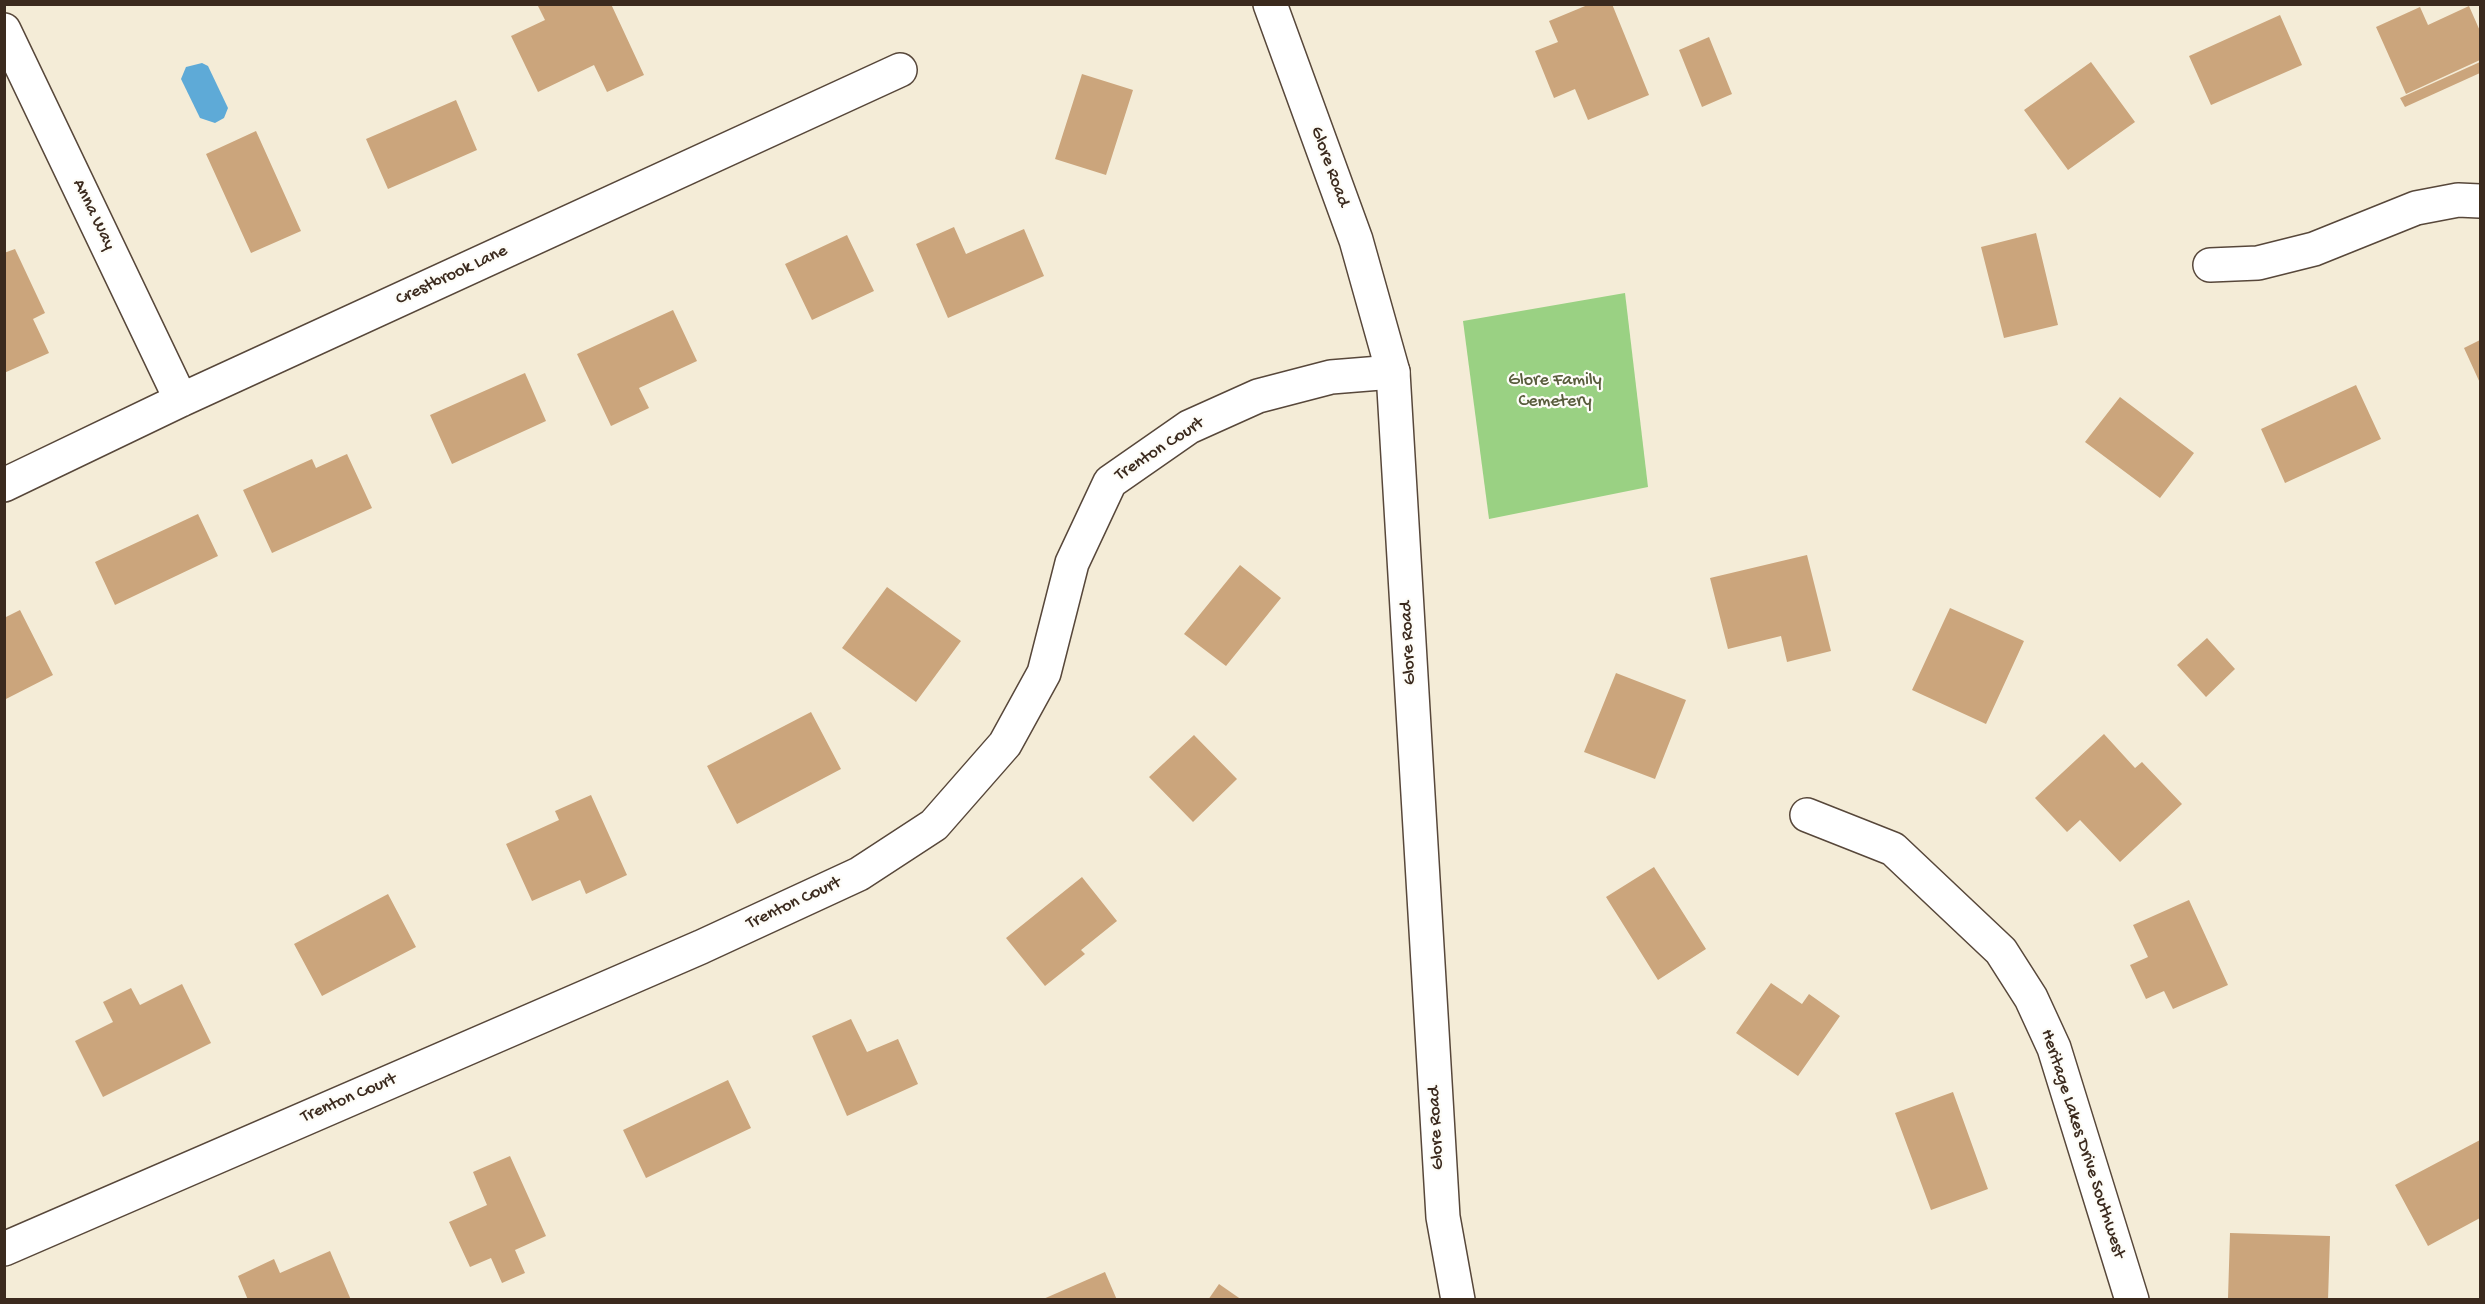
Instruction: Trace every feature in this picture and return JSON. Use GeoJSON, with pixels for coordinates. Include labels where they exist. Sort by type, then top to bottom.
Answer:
{"type":"FeatureCollection","features":[{"type":"Feature","properties":{"kind":"street","name":"Glore Road"},"geometry":{"type":"LineString","coordinates":[[1270,4],[1356,240],[1393,372],[1443,1217],[1458,1299]]}},
{"type":"Feature","properties":{"kind":"street","name":"Anna Way"},"geometry":{"type":"LineString","coordinates":[[4,30],[181,400]]}},
{"type":"Feature","properties":{"kind":"street","name":"Crestbrook Lane"},"geometry":{"type":"LineString","coordinates":[[4,486],[181,400],[900,70]]}},
{"type":"Feature","properties":{"kind":"street"},"geometry":{"type":"LineString","coordinates":[[2210,265],[2258,263],[2314,249],[2416,208],[2458,201],[2481,201]]}},
{"type":"Feature","properties":{"kind":"street","name":"Trenton Court"},"geometry":{"type":"LineString","coordinates":[[4,1249],[701,947],[859,874],[934,825],[1005,744],[1044,673],[1072,563],[1110,482],[1189,427],[1258,396],[1331,377],[1393,372]]}},
{"type":"Feature","properties":{"kind":"street","name":"Heritage Lakes Drive Southwest"},"geometry":{"type":"LineString","coordinates":[[1808,815],[1893,849],[2001,951],[2031,998],[2054,1048],[2132,1299]]}},
{"type":"Feature","properties":{"kind":"green space","name":"Glore Family Cemetery"},"geometry":{"type":"Polygon","coordinates":[[[1625,293],[1648,487],[1489,519],[1463,321],[1625,293]]]}},
{"type":"Feature","properties":{"kind":"water"},"geometry":{"type":"Polygon","coordinates":[[[202,63],[208,66],[228,108],[224,118],[215,123],[200,118],[181,79],[186,67],[202,63]]]}},
{"type":"Feature","properties":{"kind":"building"},"geometry":{"type":"Polygon","coordinates":[[[537,4],[611,4],[644,75],[607,92],[594,65],[538,92],[511,36],[545,20],[537,4]]]}},
{"type":"Feature","properties":{"kind":"building"},"geometry":{"type":"Polygon","coordinates":[[[1590,4],[1612,4],[1649,95],[1588,120],[1575,89],[1554,98],[1535,51],[1558,42],[1549,21],[1590,4]]]}},
{"type":"Feature","properties":{"kind":"building"},"geometry":{"type":"Polygon","coordinates":[[[2469,6],[2480,31],[2480,60],[2406,94],[2376,27],[2420,7],[2428,25],[2469,6]]]}},
{"type":"Feature","properties":{"kind":"building"},"geometry":{"type":"Polygon","coordinates":[[[2280,15],[2302,65],[2211,105],[2189,56],[2280,15]]]}},
{"type":"Feature","properties":{"kind":"building"},"geometry":{"type":"Polygon","coordinates":[[[1709,37],[1732,94],[1702,107],[1679,50],[1709,37]]]}},
{"type":"Feature","properties":{"kind":"building"},"geometry":{"type":"Polygon","coordinates":[[[2091,62],[2135,122],[2068,170],[2024,110],[2091,62]]]}},
{"type":"Feature","properties":{"kind":"building"},"geometry":{"type":"Polygon","coordinates":[[[2480,62],[2480,73],[2405,107],[2400,98],[2480,62]]]}},
{"type":"Feature","properties":{"kind":"building"},"geometry":{"type":"Polygon","coordinates":[[[1082,74],[1133,90],[1106,175],[1055,159],[1082,74]]]}},
{"type":"Feature","properties":{"kind":"building"},"geometry":{"type":"Polygon","coordinates":[[[456,100],[477,150],[388,189],[366,139],[456,100]]]}},
{"type":"Feature","properties":{"kind":"building"},"geometry":{"type":"Polygon","coordinates":[[[256,131],[301,231],[251,253],[206,154],[256,131]]]}},
{"type":"Feature","properties":{"kind":"building"},"geometry":{"type":"Polygon","coordinates":[[[954,227],[966,254],[1024,229],[1044,276],[948,318],[916,244],[954,227]]]}},
{"type":"Feature","properties":{"kind":"building"},"geometry":{"type":"Polygon","coordinates":[[[2036,233],[2058,325],[2004,338],[1981,247],[2036,233]]]}},
{"type":"Feature","properties":{"kind":"building"},"geometry":{"type":"Polygon","coordinates":[[[847,235],[874,291],[812,320],[785,264],[847,235]]]}},
{"type":"Feature","properties":{"kind":"building"},"geometry":{"type":"Polygon","coordinates":[[[15,249],[45,313],[33,319],[49,353],[4,373],[4,253],[15,249]]]}},
{"type":"Feature","properties":{"kind":"building"},"geometry":{"type":"Polygon","coordinates":[[[673,310],[697,361],[639,388],[649,408],[611,426],[577,354],[673,310]]]}},
{"type":"Feature","properties":{"kind":"building"},"geometry":{"type":"Polygon","coordinates":[[[2480,340],[2480,383],[2464,348],[2480,340]]]}},
{"type":"Feature","properties":{"kind":"building"},"geometry":{"type":"Polygon","coordinates":[[[525,373],[546,421],[452,464],[430,415],[525,373]]]}},
{"type":"Feature","properties":{"kind":"building"},"geometry":{"type":"Polygon","coordinates":[[[2356,385],[2381,439],[2285,483],[2261,429],[2356,385]]]}},
{"type":"Feature","properties":{"kind":"building"},"geometry":{"type":"Polygon","coordinates":[[[2120,397],[2194,453],[2160,498],[2085,442],[2120,397]]]}},
{"type":"Feature","properties":{"kind":"building"},"geometry":{"type":"Polygon","coordinates":[[[347,454],[372,508],[272,553],[243,490],[312,459],[316,468],[347,454]]]}},
{"type":"Feature","properties":{"kind":"building"},"geometry":{"type":"Polygon","coordinates":[[[198,514],[218,556],[115,605],[95,562],[198,514]]]}},
{"type":"Feature","properties":{"kind":"building"},"geometry":{"type":"Polygon","coordinates":[[[1807,555],[1831,651],[1787,662],[1781,636],[1728,649],[1710,578],[1807,555]]]}},
{"type":"Feature","properties":{"kind":"building"},"geometry":{"type":"Polygon","coordinates":[[[1240,565],[1281,598],[1226,666],[1184,634],[1240,565]]]}},
{"type":"Feature","properties":{"kind":"building"},"geometry":{"type":"Polygon","coordinates":[[[887,587],[961,641],[916,702],[842,648],[887,587]]]}},
{"type":"Feature","properties":{"kind":"building"},"geometry":{"type":"Polygon","coordinates":[[[1950,608],[2024,641],[1986,724],[1912,690],[1950,608]]]}},
{"type":"Feature","properties":{"kind":"building"},"geometry":{"type":"Polygon","coordinates":[[[20,610],[53,675],[4,700],[4,618],[20,610]]]}},
{"type":"Feature","properties":{"kind":"building"},"geometry":{"type":"Polygon","coordinates":[[[2207,638],[2235,669],[2206,697],[2177,665],[2207,638]]]}},
{"type":"Feature","properties":{"kind":"building"},"geometry":{"type":"Polygon","coordinates":[[[1616,673],[1686,700],[1655,779],[1584,752],[1616,673]]]}},
{"type":"Feature","properties":{"kind":"building"},"geometry":{"type":"Polygon","coordinates":[[[811,712],[841,769],[737,824],[707,766],[811,712]]]}},
{"type":"Feature","properties":{"kind":"building"},"geometry":{"type":"Polygon","coordinates":[[[2104,734],[2135,768],[2142,762],[2182,804],[2120,862],[2080,820],[2067,832],[2035,798],[2104,734]]]}},
{"type":"Feature","properties":{"kind":"building"},"geometry":{"type":"Polygon","coordinates":[[[1194,735],[1237,779],[1193,822],[1149,777],[1194,735]]]}},
{"type":"Feature","properties":{"kind":"building"},"geometry":{"type":"Polygon","coordinates":[[[591,795],[627,875],[586,894],[580,880],[532,901],[506,844],[559,820],[555,811],[591,795]]]}},
{"type":"Feature","properties":{"kind":"building"},"geometry":{"type":"Polygon","coordinates":[[[1654,867],[1706,949],[1658,980],[1606,897],[1654,867]]]}},
{"type":"Feature","properties":{"kind":"building"},"geometry":{"type":"Polygon","coordinates":[[[1082,877],[1117,921],[1081,950],[1085,954],[1045,986],[1006,938],[1082,877]]]}},
{"type":"Feature","properties":{"kind":"building"},"geometry":{"type":"Polygon","coordinates":[[[388,894],[416,947],[322,996],[294,944],[388,894]]]}},
{"type":"Feature","properties":{"kind":"building"},"geometry":{"type":"Polygon","coordinates":[[[2189,900],[2228,985],[2173,1009],[2164,991],[2146,999],[2130,965],[2148,957],[2133,925],[2189,900]]]}},
{"type":"Feature","properties":{"kind":"building"},"geometry":{"type":"Polygon","coordinates":[[[1771,983],[1802,1004],[1809,994],[1840,1016],[1798,1076],[1736,1033],[1771,983]]]}},
{"type":"Feature","properties":{"kind":"building"},"geometry":{"type":"Polygon","coordinates":[[[182,984],[211,1043],[103,1097],[75,1041],[113,1022],[103,1002],[131,988],[140,1005],[182,984]]]}},
{"type":"Feature","properties":{"kind":"building"},"geometry":{"type":"Polygon","coordinates":[[[851,1019],[867,1052],[898,1039],[918,1084],[847,1116],[812,1036],[851,1019]]]}},
{"type":"Feature","properties":{"kind":"building"},"geometry":{"type":"Polygon","coordinates":[[[728,1080],[751,1128],[646,1178],[623,1130],[728,1080]]]}},
{"type":"Feature","properties":{"kind":"building"},"geometry":{"type":"Polygon","coordinates":[[[1953,1092],[1988,1189],[1931,1210],[1895,1113],[1953,1092]]]}},
{"type":"Feature","properties":{"kind":"building"},"geometry":{"type":"Polygon","coordinates":[[[2480,1140],[2480,1218],[2428,1246],[2395,1185],[2480,1140]]]}},
{"type":"Feature","properties":{"kind":"building"},"geometry":{"type":"Polygon","coordinates":[[[510,1156],[546,1236],[515,1250],[525,1273],[502,1283],[491,1258],[470,1267],[449,1222],[487,1205],[473,1172],[510,1156]]]}},
{"type":"Feature","properties":{"kind":"building"},"geometry":{"type":"Polygon","coordinates":[[[2230,1233],[2330,1236],[2328,1300],[2228,1298],[2230,1233]]]}},
{"type":"Feature","properties":{"kind":"building"},"geometry":{"type":"Polygon","coordinates":[[[330,1251],[351,1300],[248,1300],[238,1276],[274,1259],[280,1273],[330,1251]]]}},
{"type":"Feature","properties":{"kind":"building"},"geometry":{"type":"Polygon","coordinates":[[[1105,1272],[1117,1300],[1041,1300],[1105,1272]]]}},
{"type":"Feature","properties":{"kind":"building"},"geometry":{"type":"Polygon","coordinates":[[[1219,1284],[1242,1300],[1208,1300],[1219,1284]]]}}]}
